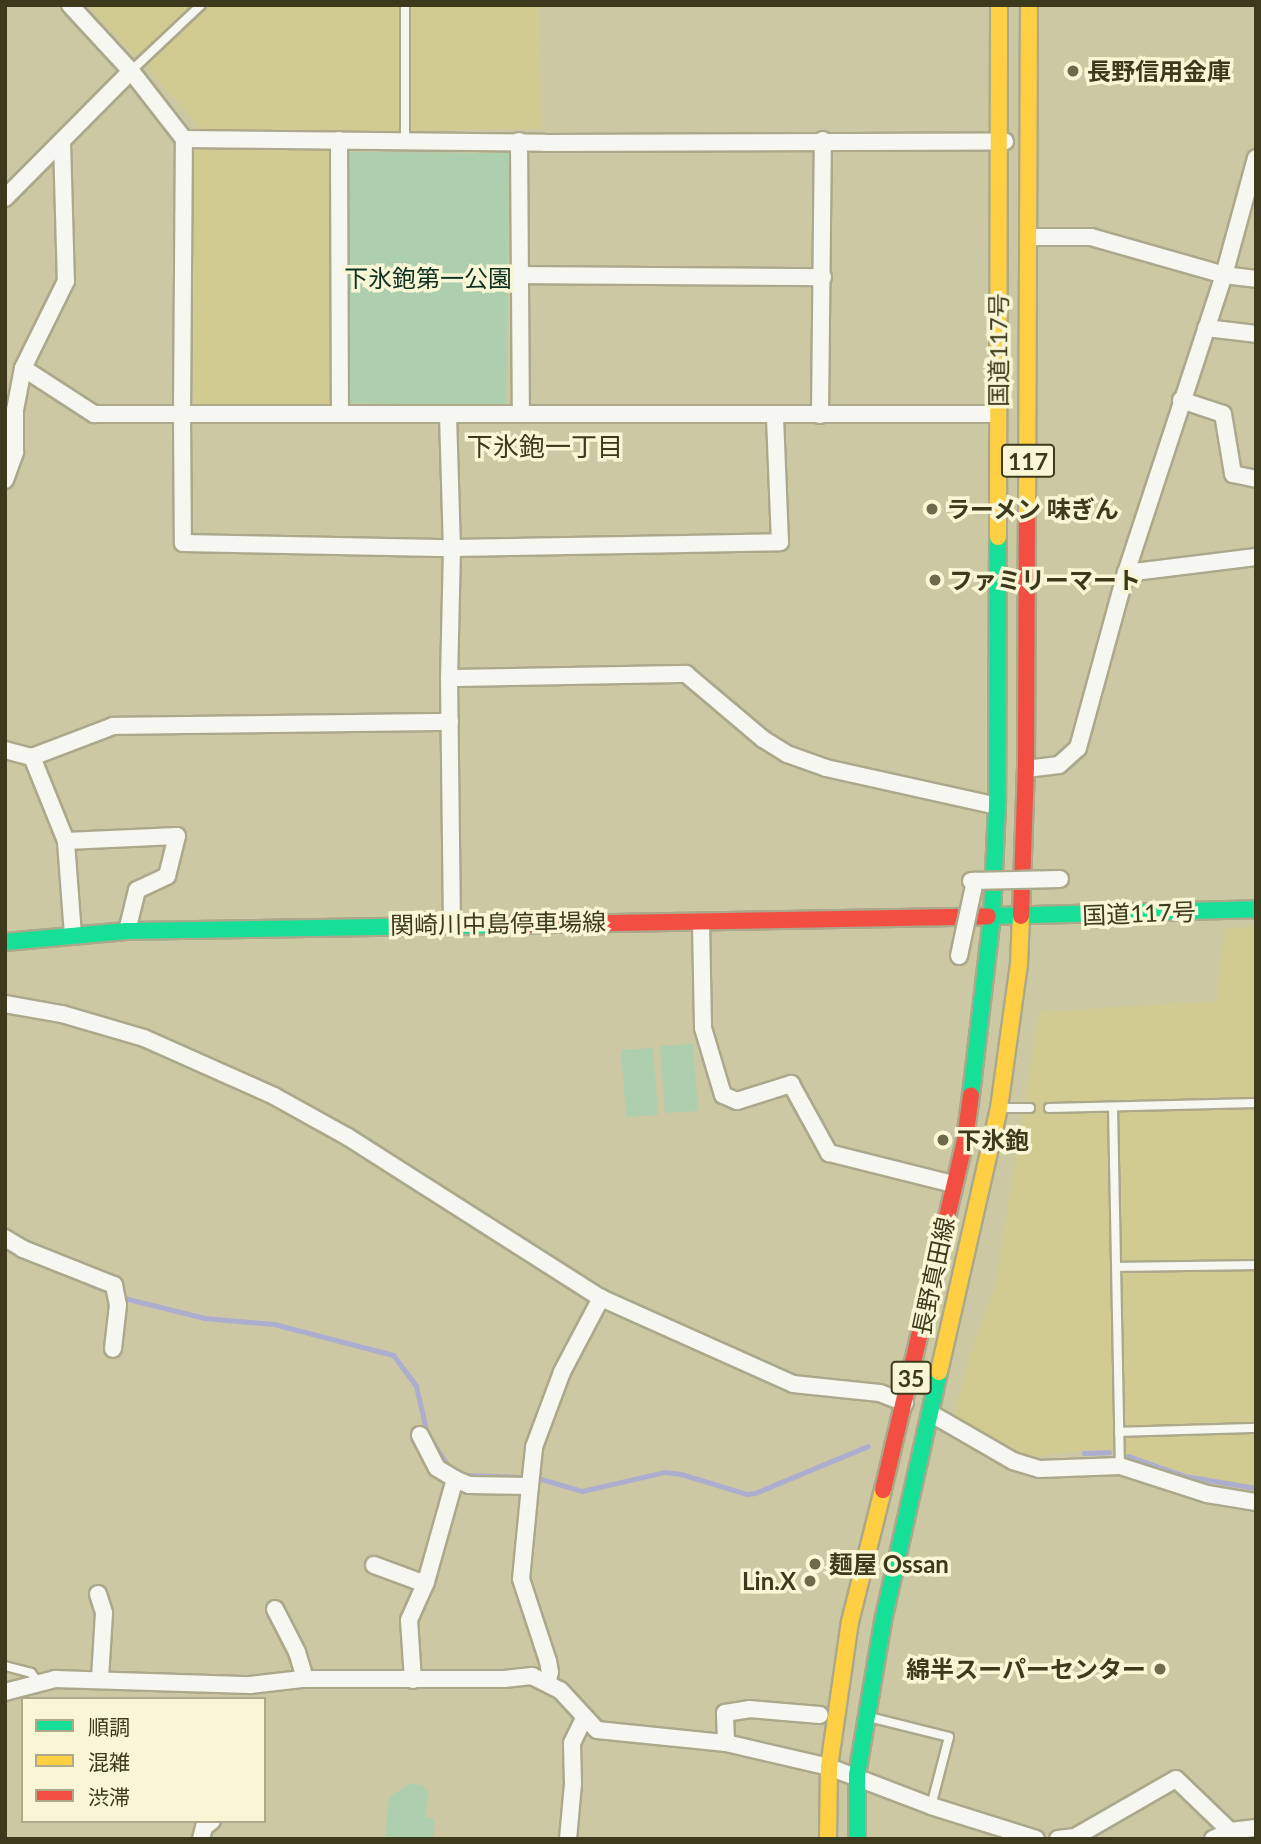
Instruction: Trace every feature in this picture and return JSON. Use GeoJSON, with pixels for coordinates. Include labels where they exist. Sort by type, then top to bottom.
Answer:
{"type":"FeatureCollection","features":[{"type":"Feature","properties":{"kind":"main road","name":"国道117号"},"geometry":{"type":"LineString","coordinates":[[999,5],[997,806],[992,916],[1256,909]]}},
{"type":"Feature","properties":{"kind":"main road","name":"国道117号"},"geometry":{"type":"LineString","coordinates":[[1021,916],[1026,769],[1029,5]]}},
{"type":"Feature","properties":{"kind":"main road","name":"関崎川中島停車場線"},"geometry":{"type":"LineString","coordinates":[[5,942],[127,931],[452,923],[701,922],[992,916]]}},
{"type":"Feature","properties":{"kind":"main road","name":"長野真田線"},"geometry":{"type":"LineString","coordinates":[[828,1839],[829,1767],[850,1622],[905,1403],[953,1184],[964,1146],[989,960],[992,916]]}},
{"type":"Feature","properties":{"kind":"main road","name":"長野真田線"},"geometry":{"type":"LineString","coordinates":[[857,1839],[856,1775],[883,1621],[968,1257],[999,1108],[1019,964],[1021,916]]}},
{"type":"Feature","properties":{"kind":"street"},"geometry":{"type":"LineString","coordinates":[[70,5],[131,71],[184,139],[183,543],[452,548],[780,542],[775,416]]}},
{"type":"Feature","properties":{"kind":"street"},"geometry":{"type":"LineString","coordinates":[[5,198],[131,71]]}},
{"type":"Feature","properties":{"kind":"street"},"geometry":{"type":"LineString","coordinates":[[184,139],[1029,141]]}},
{"type":"Feature","properties":{"kind":"street"},"geometry":{"type":"LineString","coordinates":[[339,140],[340,414]]}},
{"type":"Feature","properties":{"kind":"street"},"geometry":{"type":"LineString","coordinates":[[820,415],[822,140]]}},
{"type":"Feature","properties":{"kind":"street"},"geometry":{"type":"LineString","coordinates":[[519,141],[521,414]]}},
{"type":"Feature","properties":{"kind":"street"},"geometry":{"type":"LineString","coordinates":[[5,480],[15,453],[15,410],[23,368],[66,281],[62,142]]}},
{"type":"Feature","properties":{"kind":"street"},"geometry":{"type":"LineString","coordinates":[[1026,769],[1059,765],[1078,748],[1126,573],[1224,275],[1256,158]]}},
{"type":"Feature","properties":{"kind":"street"},"geometry":{"type":"LineString","coordinates":[[1028,237],[1091,237],[1224,275],[1256,279]]}},
{"type":"Feature","properties":{"kind":"street"},"geometry":{"type":"LineString","coordinates":[[519,275],[822,278]]}},
{"type":"Feature","properties":{"kind":"street"},"geometry":{"type":"LineString","coordinates":[[1206,328],[1256,334]]}},
{"type":"Feature","properties":{"kind":"street"},"geometry":{"type":"LineString","coordinates":[[23,368],[94,414],[998,414]]}},
{"type":"Feature","properties":{"kind":"street"},"geometry":{"type":"LineString","coordinates":[[1181,400],[1223,414],[1233,474],[1256,478]]}},
{"type":"Feature","properties":{"kind":"street"},"geometry":{"type":"LineString","coordinates":[[448,415],[452,548],[449,678],[452,923]]}},
{"type":"Feature","properties":{"kind":"street"},"geometry":{"type":"LineString","coordinates":[[1126,573],[1256,557]]}},
{"type":"Feature","properties":{"kind":"street"},"geometry":{"type":"LineString","coordinates":[[449,678],[686,674],[763,739],[787,754],[826,768],[997,806]]}},
{"type":"Feature","properties":{"kind":"street"},"geometry":{"type":"LineString","coordinates":[[5,750],[32,757],[113,726],[450,722]]}},
{"type":"Feature","properties":{"kind":"street"},"geometry":{"type":"LineString","coordinates":[[32,757],[66,841],[73,935]]}},
{"type":"Feature","properties":{"kind":"street"},"geometry":{"type":"LineString","coordinates":[[66,841],[177,836],[167,876],[149,882],[137,890],[127,931]]}},
{"type":"Feature","properties":{"kind":"street"},"geometry":{"type":"LineString","coordinates":[[959,956],[973,881],[1060,879]]}},
{"type":"Feature","properties":{"kind":"street"},"geometry":{"type":"LineString","coordinates":[[701,922],[703,1028],[723,1095],[737,1101],[791,1084],[829,1153],[953,1184]]}},
{"type":"Feature","properties":{"kind":"street"},"geometry":{"type":"LineString","coordinates":[[5,1004],[62,1014],[144,1038],[274,1096],[394,1165],[601,1298],[793,1384],[880,1393],[905,1403]]}},
{"type":"Feature","properties":{"kind":"street"},"geometry":{"type":"LineString","coordinates":[[5,1238],[23,1249],[114,1285],[118,1298],[113,1349]]}},
{"type":"Feature","properties":{"kind":"street"},"geometry":{"type":"LineString","coordinates":[[547,1683],[550,1672],[548,1661],[521,1579],[534,1447],[562,1372],[601,1298]]}},
{"type":"Feature","properties":{"kind":"street"},"geometry":{"type":"LineString","coordinates":[[930,1413],[1013,1461],[1039,1469],[1119,1466],[1207,1494],[1256,1502]]}},
{"type":"Feature","properties":{"kind":"street"},"geometry":{"type":"LineString","coordinates":[[421,1435],[438,1468],[455,1479],[469,1485],[530,1486]]}},
{"type":"Feature","properties":{"kind":"street"},"geometry":{"type":"LineString","coordinates":[[413,1680],[409,1620],[425,1584],[455,1479]]}},
{"type":"Feature","properties":{"kind":"street"},"geometry":{"type":"LineString","coordinates":[[374,1565],[425,1584]]}},
{"type":"Feature","properties":{"kind":"street"},"geometry":{"type":"LineString","coordinates":[[98,1594],[104,1613],[100,1678]]}},
{"type":"Feature","properties":{"kind":"street"},"geometry":{"type":"LineString","coordinates":[[275,1609],[297,1652],[305,1679]]}},
{"type":"Feature","properties":{"kind":"street"},"geometry":{"type":"LineString","coordinates":[[5,1692],[55,1679],[100,1678],[229,1691],[250,1685],[305,1679],[413,1680],[532,1676],[560,1690],[597,1730],[726,1744],[829,1767],[856,1775],[931,1806],[1035,1839]]}},
{"type":"Feature","properties":{"kind":"street"},"geometry":{"type":"LineString","coordinates":[[726,1744],[724,1713],[749,1709],[820,1715]]}},
{"type":"Feature","properties":{"kind":"street"},"geometry":{"type":"LineString","coordinates":[[568,1839],[573,1784],[572,1743],[584,1718]]}},
{"type":"Feature","properties":{"kind":"street"},"geometry":{"type":"LineString","coordinates":[[1058,1839],[1075,1837],[1176,1779],[1230,1831]]}},
{"type":"Feature","properties":{"kind":"street"},"geometry":{"type":"LineString","coordinates":[[201,1839],[204,1827],[209,1823]]}},
{"type":"Feature","properties":{"kind":"street"},"geometry":{"type":"LineString","coordinates":[[1213,1839],[1230,1831],[1256,1828]]}},
{"type":"Feature","properties":{"kind":"lane"},"geometry":{"type":"LineString","coordinates":[[131,71],[201,5]]}},
{"type":"Feature","properties":{"kind":"lane"},"geometry":{"type":"LineString","coordinates":[[405,5],[405,141]]}},
{"type":"Feature","properties":{"kind":"lane"},"geometry":{"type":"LineString","coordinates":[[1049,1108],[1256,1103]]}},
{"type":"Feature","properties":{"kind":"lane"},"geometry":{"type":"LineString","coordinates":[[1113,1107],[1119,1466]]}},
{"type":"Feature","properties":{"kind":"lane"},"geometry":{"type":"LineString","coordinates":[[999,1108],[1030,1108]]}},
{"type":"Feature","properties":{"kind":"lane"},"geometry":{"type":"LineString","coordinates":[[1117,1267],[1256,1265]]}},
{"type":"Feature","properties":{"kind":"lane"},"geometry":{"type":"LineString","coordinates":[[1119,1432],[1256,1428]]}},
{"type":"Feature","properties":{"kind":"lane"},"geometry":{"type":"LineString","coordinates":[[5,1666],[31,1673],[39,1683]]}},
{"type":"Feature","properties":{"kind":"lane"},"geometry":{"type":"LineString","coordinates":[[867,1716],[949,1737],[931,1806]]}},
{"type":"Feature","properties":{"kind":"shaded area"},"geometry":{"type":"Polygon","coordinates":[[[87,5],[540,5],[541,129],[336,131],[337,408],[193,406],[193,158],[199,125],[149,71],[149,63],[140,53],[132,53],[87,5]]]}},
{"type":"Feature","properties":{"kind":"shaded area"},"geometry":{"type":"Polygon","coordinates":[[[1256,926],[1256,1486],[1189,1474],[1119,1450],[1085,1450],[1031,1457],[953,1418],[970,1353],[995,1286],[1039,1012],[1216,1001],[1224,929],[1256,926]]]}},
{"type":"Feature","properties":{"kind":"green space","name":"下氷鉋第一公園"},"geometry":{"type":"Polygon","coordinates":[[[347,152],[509,153],[506,406],[348,403],[347,152]]]}},
{"type":"Feature","properties":{"kind":"green space"},"geometry":{"type":"Polygon","coordinates":[[[693,1044],[698,1111],[665,1113],[660,1046],[693,1044]]]}},
{"type":"Feature","properties":{"kind":"green space"},"geometry":{"type":"Polygon","coordinates":[[[653,1048],[658,1115],[626,1117],[621,1050],[653,1048]]]}},
{"type":"Feature","properties":{"kind":"green space"},"geometry":{"type":"Polygon","coordinates":[[[409,1784],[422,1785],[428,1793],[425,1817],[434,1819],[434,1839],[385,1839],[389,1797],[409,1784]]]}},
{"type":"Feature","properties":{"kind":"waterway"},"geometry":{"type":"LineString","coordinates":[[85,1282],[111,1293]]}},
{"type":"Feature","properties":{"kind":"waterway"},"geometry":{"type":"LineString","coordinates":[[120,1297],[204,1318],[274,1324],[393,1355],[416,1386],[427,1434],[450,1469]]}},
{"type":"Feature","properties":{"kind":"waterway"},"geometry":{"type":"LineString","coordinates":[[541,1479],[582,1491],[664,1472],[681,1474],[747,1494],[868,1446]]}},
{"type":"Feature","properties":{"kind":"waterway"},"geometry":{"type":"LineString","coordinates":[[1084,1453],[1109,1452]]}},
{"type":"Feature","properties":{"kind":"waterway"},"geometry":{"type":"LineString","coordinates":[[1128,1456],[1184,1476],[1256,1488]]}},
{"type":"Feature","properties":{"kind":"waterway"},"geometry":{"type":"LineString","coordinates":[[462,1475],[521,1477]]}},
{"type":"Feature","properties":{"kind":"traffic: fast"},"geometry":{"type":"LineString","coordinates":[[998,537],[997,806],[992,916],[1256,909]]}},
{"type":"Feature","properties":{"kind":"traffic: fast"},"geometry":{"type":"LineString","coordinates":[[971,1095],[992,916]]}},
{"type":"Feature","properties":{"kind":"traffic: fast"},"geometry":{"type":"LineString","coordinates":[[5,942],[127,931],[494,925]]}},
{"type":"Feature","properties":{"kind":"traffic: fast"},"geometry":{"type":"LineString","coordinates":[[857,1839],[857,1775],[883,1621],[939,1372]]}},
{"type":"Feature","properties":{"kind":"traffic: slow"},"geometry":{"type":"LineString","coordinates":[[998,537],[999,5]]}},
{"type":"Feature","properties":{"kind":"traffic: slow"},"geometry":{"type":"LineString","coordinates":[[1027,519],[1029,5]]}},
{"type":"Feature","properties":{"kind":"traffic: slow"},"geometry":{"type":"LineString","coordinates":[[939,1372],[999,1108],[1019,964],[1021,916]]}},
{"type":"Feature","properties":{"kind":"traffic: slow"},"geometry":{"type":"LineString","coordinates":[[828,1839],[829,1767],[850,1622],[883,1490]]}},
{"type":"Feature","properties":{"kind":"traffic: jam"},"geometry":{"type":"LineString","coordinates":[[1021,916],[1026,769],[1027,519]]}},
{"type":"Feature","properties":{"kind":"traffic: jam"},"geometry":{"type":"LineString","coordinates":[[494,925],[988,916]]}},
{"type":"Feature","properties":{"kind":"traffic: jam"},"geometry":{"type":"LineString","coordinates":[[883,1490],[964,1146],[971,1095]]}},
{"type":"Feature","properties":{"kind":"place","name":"長野信用金庫"},"geometry":{"type":"Point","coordinates":[1073,71]}},
{"type":"Feature","properties":{"kind":"place","name":"ラーメン 味ぎん"},"geometry":{"type":"Point","coordinates":[932,509]}},
{"type":"Feature","properties":{"kind":"place","name":"ファミリーマート"},"geometry":{"type":"Point","coordinates":[935,580]}},
{"type":"Feature","properties":{"kind":"place","name":"下氷鉋"},"geometry":{"type":"Point","coordinates":[943,1140]}},
{"type":"Feature","properties":{"kind":"place","name":"麺屋 Ossan"},"geometry":{"type":"Point","coordinates":[815,1564]}},
{"type":"Feature","properties":{"kind":"place","name":"Lin.X"},"geometry":{"type":"Point","coordinates":[810,1581]}},
{"type":"Feature","properties":{"kind":"place","name":"綿半スーパーセンター"},"geometry":{"type":"Point","coordinates":[1160,1669]}},
{"type":"Feature","properties":{"kind":"district","name":"下氷鉋一丁目"},"geometry":{"type":"Point","coordinates":[545,447]}}]}
